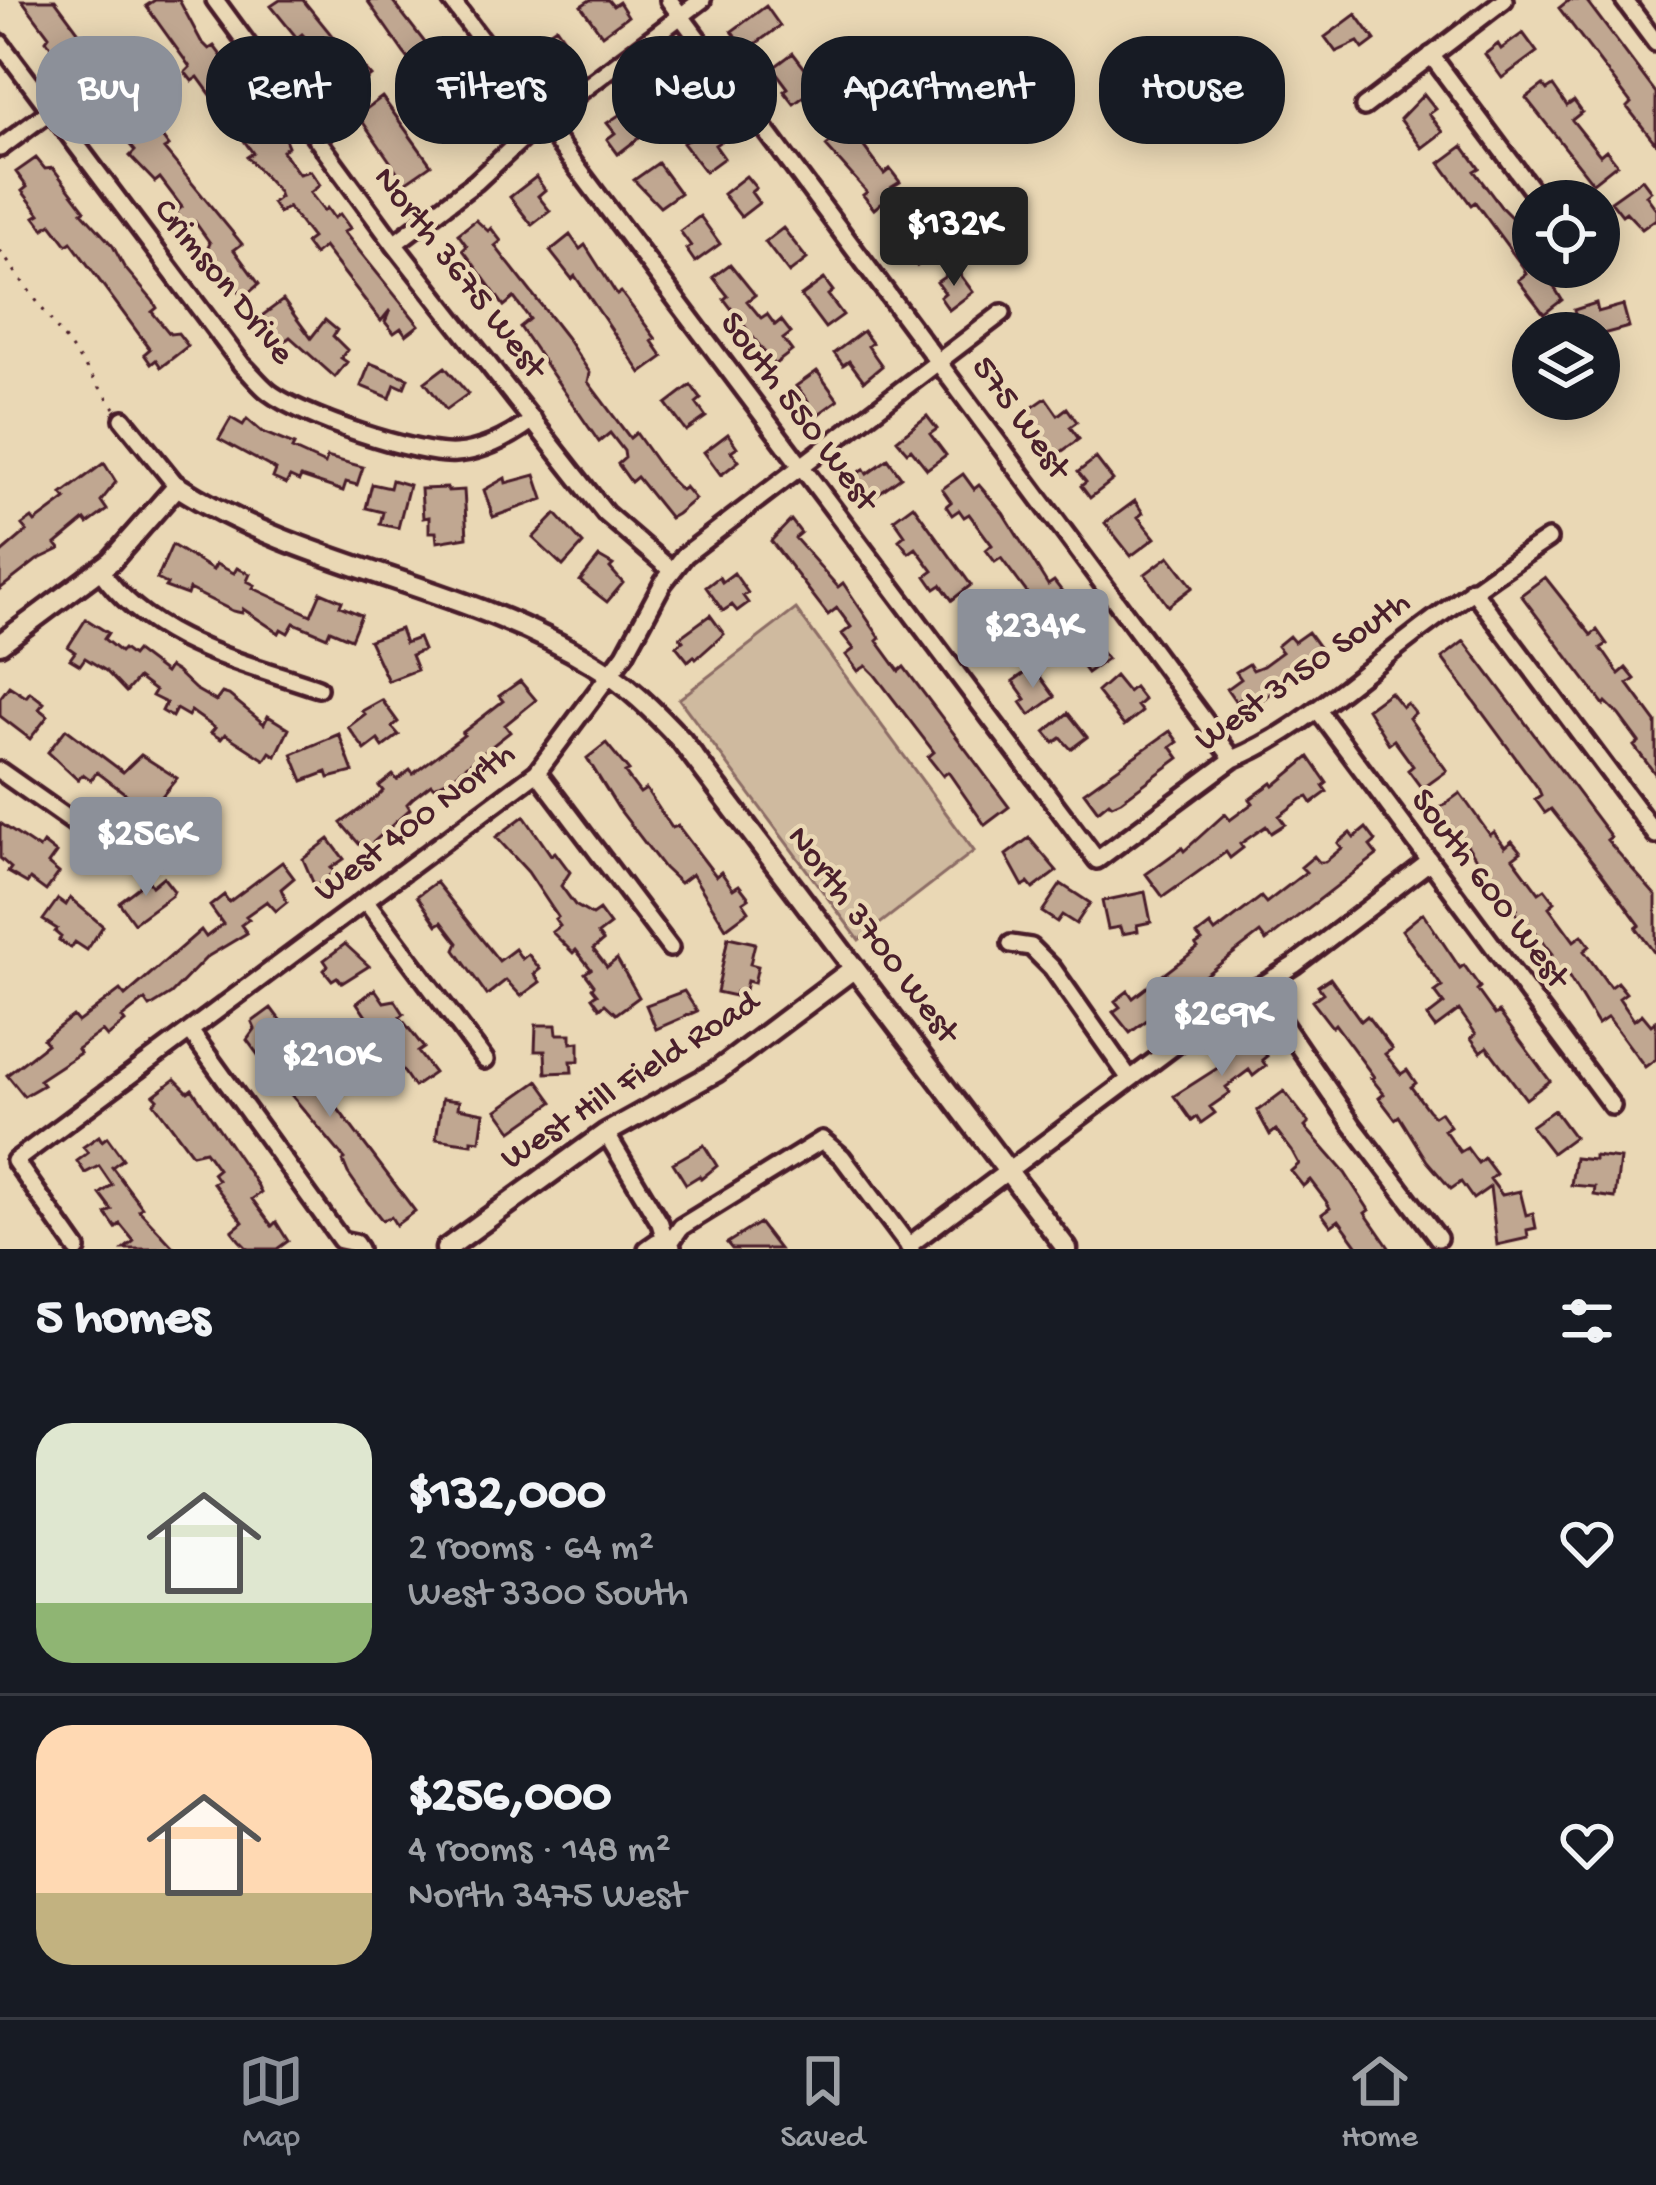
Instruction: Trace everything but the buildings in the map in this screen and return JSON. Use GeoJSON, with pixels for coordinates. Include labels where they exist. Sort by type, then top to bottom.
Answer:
{"type":"FeatureCollection","features":[{"type":"Feature","properties":{"kind":"street","name":"North 3675 West"},"geometry":{"type":"LineString","coordinates":[[215,0],[394,244],[605,514],[671,570]]}},
{"type":"Feature","properties":{"kind":"street","name":"South 550 West"},"geometry":{"type":"LineString","coordinates":[[451,0],[478,36]]}},
{"type":"Feature","properties":{"kind":"street","name":"575 West"},"geometry":{"type":"LineString","coordinates":[[669,0],[1233,760]]}},
{"type":"Feature","properties":{"kind":"street"},"geometry":{"type":"LineString","coordinates":[[588,86],[702,0]]}},
{"type":"Feature","properties":{"kind":"street"},"geometry":{"type":"LineString","coordinates":[[1364,107],[1504,0]]}},
{"type":"Feature","properties":{"kind":"street"},"geometry":{"type":"LineString","coordinates":[[1624,0],[1656,43]]}},
{"type":"Feature","properties":{"kind":"street","name":"Crimson Drive"},"geometry":{"type":"LineString","coordinates":[[0,43],[36,92]]}},
{"type":"Feature","properties":{"kind":"street"},"geometry":{"type":"LineString","coordinates":[[1431,55],[1524,180]]}},
{"type":"Feature","properties":{"kind":"street"},"geometry":{"type":"LineString","coordinates":[[0,148],[36,121]]}},
{"type":"Feature","properties":{"kind":"street","name":"Crimson Drive"},"geometry":{"type":"LineString","coordinates":[[75,144],[242,365],[270,392],[299,409],[427,454],[460,453],[496,444],[533,420]]}},
{"type":"Feature","properties":{"kind":"street"},"geometry":{"type":"LineString","coordinates":[[394,244],[517,144]]}},
{"type":"Feature","properties":{"kind":"street","name":"South 550 West"},"geometry":{"type":"LineString","coordinates":[[558,144],[1097,860]]}},
{"type":"Feature","properties":{"kind":"street","name":"West 400 North"},"geometry":{"type":"LineString","coordinates":[[77,1249],[15,1161],[537,772],[642,626],[671,570],[799,465],[1002,314]]}},
{"type":"Feature","properties":{"kind":"street"},"geometry":{"type":"LineString","coordinates":[[0,644],[100,570],[177,485],[123,419]]}},
{"type":"Feature","properties":{"kind":"street","name":"North 3700 West"},"geometry":{"type":"LineString","coordinates":[[177,485],[253,528],[511,622],[609,674],[682,741],[1066,1249]]}},
{"type":"Feature","properties":{"kind":"street","name":"West 3150 South"},"geometry":{"type":"LineString","coordinates":[[1097,860],[1233,760],[1259,749],[1318,709],[1472,589],[1548,538]]}},
{"type":"Feature","properties":{"kind":"street"},"geometry":{"type":"LineString","coordinates":[[100,570],[132,609],[152,624],[318,688]]}},
{"type":"Feature","properties":{"kind":"street"},"geometry":{"type":"LineString","coordinates":[[1472,589],[1656,835]]}},
{"type":"Feature","properties":{"kind":"street","name":"South 600 West"},"geometry":{"type":"LineString","coordinates":[[1318,709],[1612,1106]]}},
{"type":"Feature","properties":{"kind":"street"},"geometry":{"type":"LineString","coordinates":[[0,771],[104,844]]}},
{"type":"Feature","properties":{"kind":"street"},"geometry":{"type":"LineString","coordinates":[[537,772],[670,948]]}},
{"type":"Feature","properties":{"kind":"street"},"geometry":{"type":"LineString","coordinates":[[673,1248],[681,1227],[822,1140],[842,1157],[909,1248],[1008,1169],[1294,965],[1429,862]]}},
{"type":"Feature","properties":{"kind":"street"},"geometry":{"type":"LineString","coordinates":[[365,900],[485,1060]]}},
{"type":"Feature","properties":{"kind":"street"},"geometry":{"type":"LineString","coordinates":[[1011,944],[1030,947],[1052,968],[1138,1074]]}},
{"type":"Feature","properties":{"kind":"street","name":"West Hill Field Road"},"geometry":{"type":"LineString","coordinates":[[446,1249],[606,1133],[716,1072],[853,969]]}},
{"type":"Feature","properties":{"kind":"street"},"geometry":{"type":"LineString","coordinates":[[1258,987],[1353,1126],[1438,1238]]}},
{"type":"Feature","properties":{"kind":"street"},"geometry":{"type":"LineString","coordinates":[[190,1031],[340,1245],[355,1243],[359,1249]]}},
{"type":"Feature","properties":{"kind":"street"},"geometry":{"type":"LineString","coordinates":[[606,1133],[673,1248]]}},
{"type":"Feature","properties":{"kind":"street"},"geometry":{"type":"LineString","coordinates":[[647,1249],[657,1242],[673,1248]]}},
{"type":"Feature","properties":{"kind":"path"},"geometry":{"type":"LineString","coordinates":[[0,251],[123,419]]}},
{"type":"Feature","properties":{"kind":"shaded area"},"geometry":{"type":"Polygon","coordinates":[[[796,609],[974,851],[859,940],[679,699],[796,609]]]}}]}
